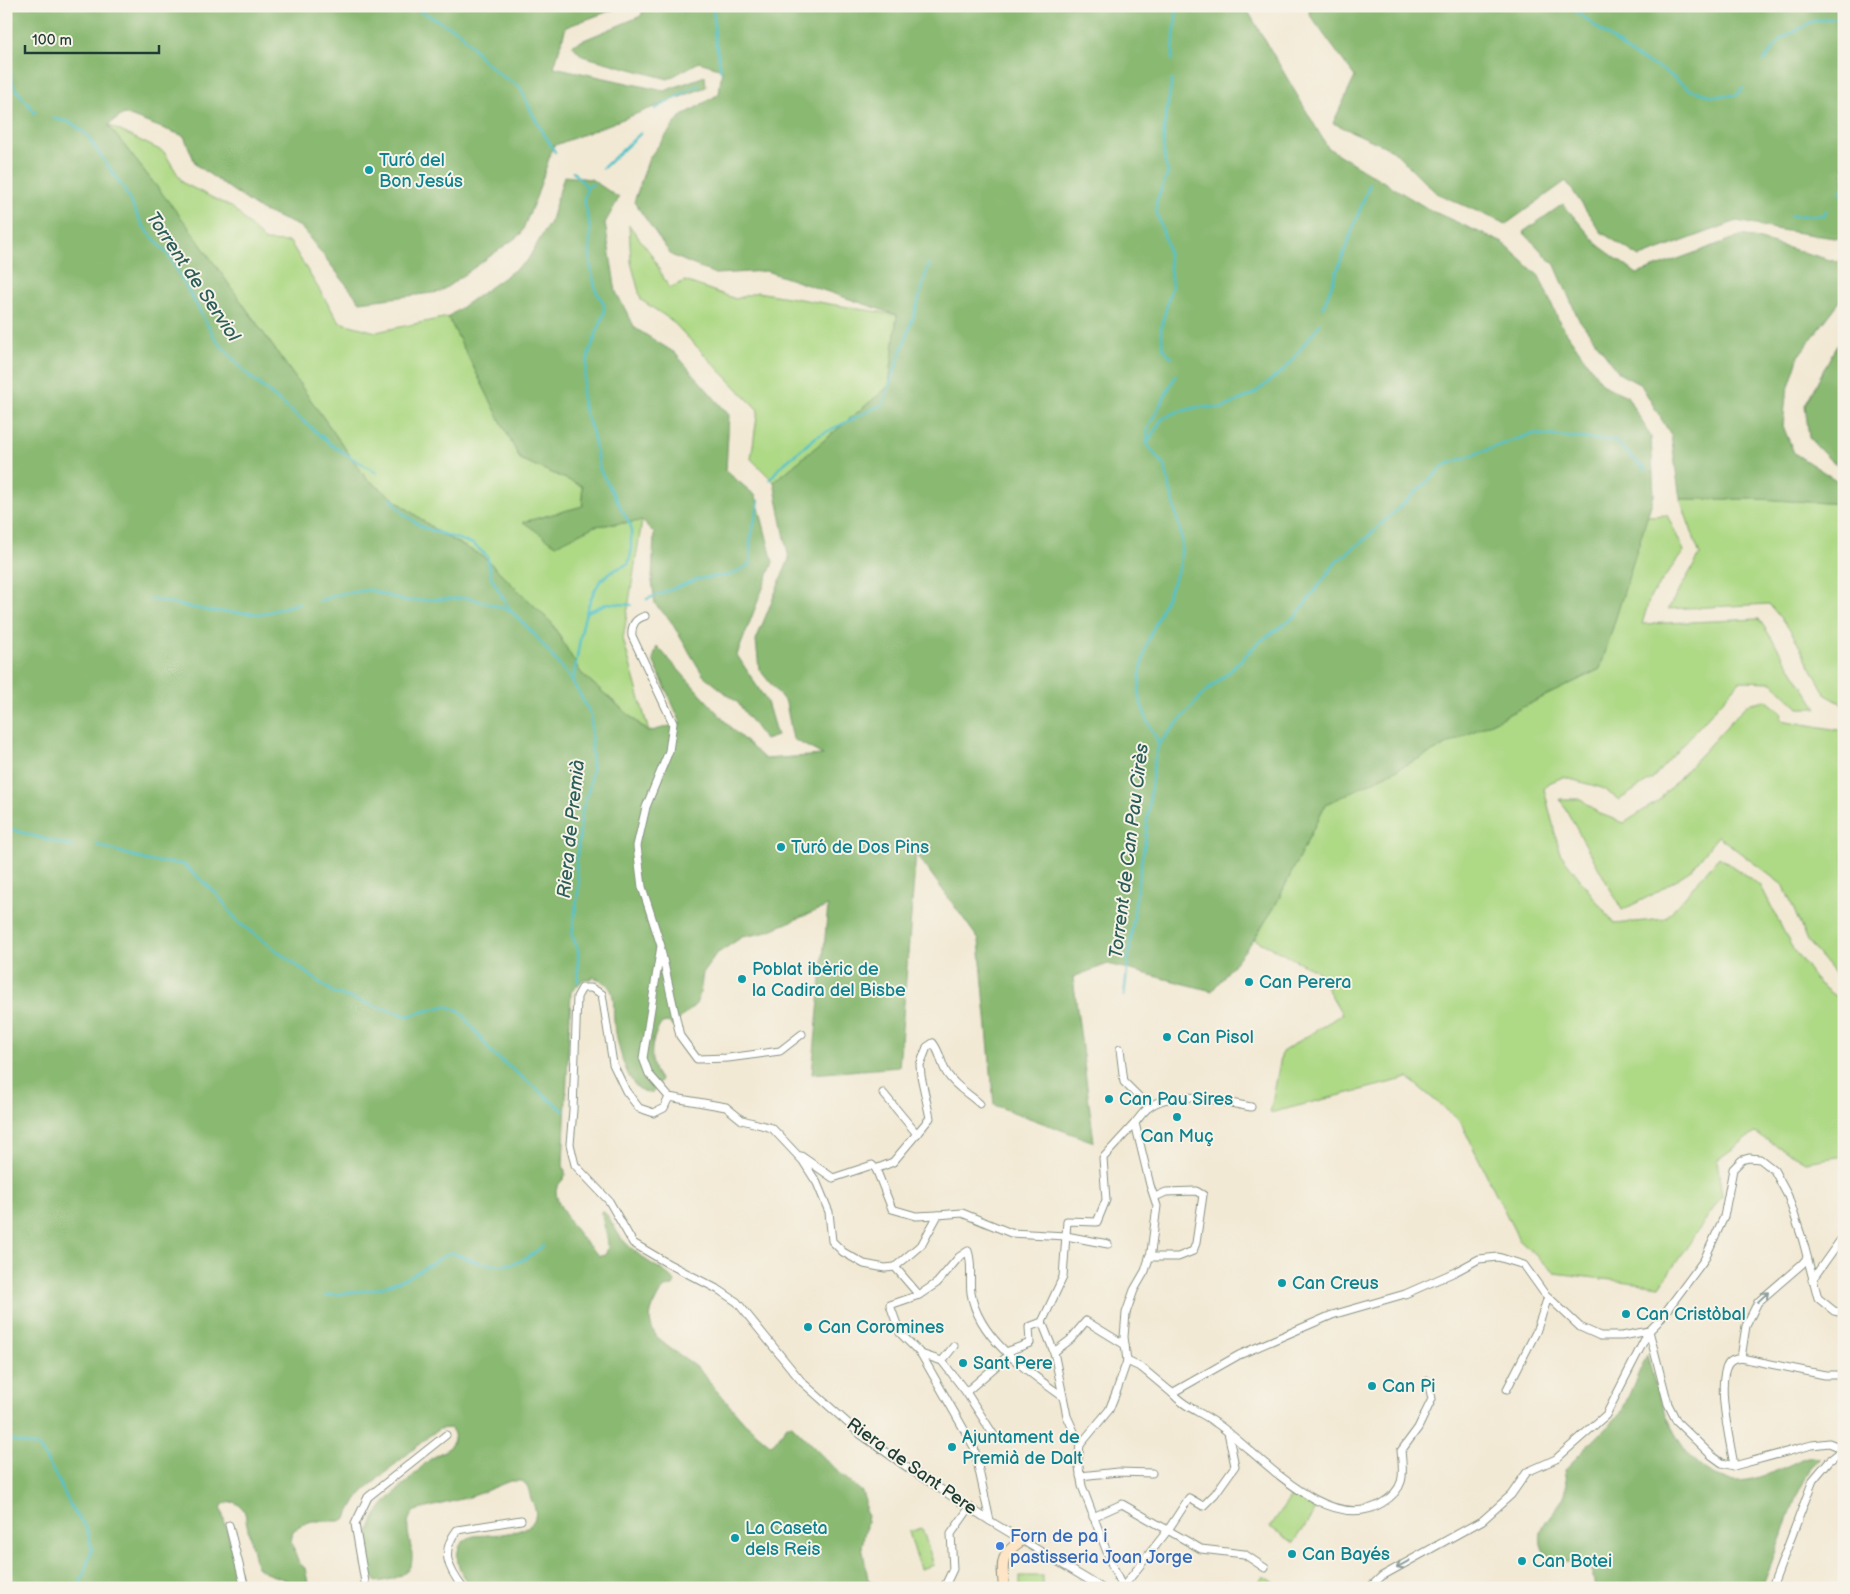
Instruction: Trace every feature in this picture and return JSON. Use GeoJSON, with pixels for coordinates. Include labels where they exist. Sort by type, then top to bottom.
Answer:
{"type":"FeatureCollection","features":[{"type":"Feature","properties":{"kind":"street"},"geometry":{"type":"LineString","coordinates":[[645,616],[637,618],[632,626],[632,636],[673,723],[669,751],[646,807],[637,846],[642,887],[661,946],[680,1036],[697,1059],[728,1058],[780,1051],[802,1034]]}},
{"type":"Feature","properties":{"kind":"street"},"geometry":{"type":"LineString","coordinates":[[661,946],[643,1058],[649,1074],[669,1097],[726,1107],[742,1120],[772,1128],[803,1161],[820,1190],[829,1212],[832,1241],[843,1252],[864,1264],[885,1268],[895,1267],[922,1244],[938,1215]]}},
{"type":"Feature","properties":{"kind":"street","name":"Riera de Sant Pere"},"geometry":{"type":"LineString","coordinates":[[669,1097],[664,1108],[654,1113],[638,1108],[626,1091],[613,1064],[602,994],[591,988],[582,988],[577,997],[570,1144],[575,1165],[609,1201],[633,1244],[719,1290],[737,1302],[802,1382],[853,1427],[911,1470],[990,1521],[1102,1588]]}},
{"type":"Feature","properties":{"kind":"street"},"geometry":{"type":"LineString","coordinates":[[876,1169],[893,1162],[930,1118],[920,1065],[926,1047],[933,1044],[940,1052],[946,1074],[954,1084],[980,1104]]}},
{"type":"Feature","properties":{"kind":"street"},"geometry":{"type":"LineString","coordinates":[[1120,1049],[1124,1082],[1149,1107]]}},
{"type":"Feature","properties":{"kind":"street"},"geometry":{"type":"LineString","coordinates":[[883,1093],[917,1134]]}},
{"type":"Feature","properties":{"kind":"street"},"geometry":{"type":"LineString","coordinates":[[966,1392],[1008,1354],[1030,1344],[1029,1327],[1042,1322],[1064,1277],[1067,1221],[1096,1222],[1106,1200],[1103,1158],[1149,1107],[1175,1096],[1218,1101],[1251,1108]]}},
{"type":"Feature","properties":{"kind":"street"},"geometry":{"type":"LineString","coordinates":[[1080,1444],[1109,1410],[1127,1362],[1125,1345],[1126,1313],[1149,1258],[1158,1206],[1135,1123]]}},
{"type":"Feature","properties":{"kind":"street"},"geometry":{"type":"LineString","coordinates":[[793,1150],[833,1178],[872,1164],[876,1169],[892,1208],[916,1216],[962,1213],[1011,1233],[1066,1236],[1108,1244]]}},
{"type":"Feature","properties":{"kind":"street"},"geometry":{"type":"LineString","coordinates":[[1368,1588],[1382,1576],[1483,1520],[1511,1495],[1527,1472],[1556,1459],[1606,1415],[1649,1331],[1658,1322],[1704,1260],[1724,1216],[1733,1169],[1742,1160],[1749,1158],[1760,1159],[1774,1170],[1788,1196],[1803,1241],[1818,1298],[1834,1310],[1844,1313]]}},
{"type":"Feature","properties":{"kind":"street"},"geometry":{"type":"LineString","coordinates":[[1149,1258],[1178,1257],[1193,1251],[1196,1243],[1203,1195],[1196,1191],[1166,1192],[1155,1198]]}},
{"type":"Feature","properties":{"kind":"street"},"geometry":{"type":"LineString","coordinates":[[1812,1280],[1844,1235]]}},
{"type":"Feature","properties":{"kind":"street"},"geometry":{"type":"LineString","coordinates":[[990,1521],[974,1447],[921,1354],[900,1333],[890,1305],[919,1295],[937,1283],[959,1256],[968,1251],[972,1260],[971,1293],[977,1315],[1008,1354],[1062,1396]]}},
{"type":"Feature","properties":{"kind":"street"},"geometry":{"type":"LineString","coordinates":[[1172,1393],[1239,1355],[1332,1315],[1405,1294],[1479,1259],[1498,1258],[1524,1265],[1548,1296],[1580,1327],[1600,1336],[1622,1336],[1649,1331]]}},
{"type":"Feature","properties":{"kind":"street"},"geometry":{"type":"LineString","coordinates":[[1741,1358],[1746,1326],[1752,1311],[1758,1302],[1807,1258]]}},
{"type":"Feature","properties":{"kind":"street"},"geometry":{"type":"LineString","coordinates":[[895,1267],[919,1295]]}},
{"type":"Feature","properties":{"kind":"street"},"geometry":{"type":"LineString","coordinates":[[1507,1389],[1536,1332],[1548,1296]]}},
{"type":"Feature","properties":{"kind":"street"},"geometry":{"type":"LineString","coordinates":[[1054,1352],[1070,1340],[1086,1321],[1125,1345]]}},
{"type":"Feature","properties":{"kind":"street"},"geometry":{"type":"LineString","coordinates":[[1042,1322],[1054,1352],[1067,1416],[1080,1444],[1078,1461],[1082,1486],[1123,1588],[1168,1530],[1189,1498],[1203,1506],[1215,1494],[1235,1466],[1228,1432]]}},
{"type":"Feature","properties":{"kind":"street"},"geometry":{"type":"LineString","coordinates":[[1649,1331],[1668,1404],[1677,1422],[1722,1463],[1734,1466],[1812,1444],[1829,1443],[1844,1449],[1829,1461],[1813,1480],[1772,1588]]}},
{"type":"Feature","properties":{"kind":"street"},"geometry":{"type":"LineString","coordinates":[[942,1361],[954,1346]]}},
{"type":"Feature","properties":{"kind":"street"},"geometry":{"type":"LineString","coordinates":[[921,1354],[942,1361],[966,1392],[995,1437]]}},
{"type":"Feature","properties":{"kind":"street"},"geometry":{"type":"LineString","coordinates":[[1734,1466],[1722,1390],[1728,1364],[1734,1359],[1741,1358],[1825,1374],[1844,1375]]}},
{"type":"Feature","properties":{"kind":"street"},"geometry":{"type":"LineString","coordinates":[[1127,1362],[1142,1368],[1172,1393],[1179,1402],[1228,1432],[1292,1486],[1319,1501],[1351,1512],[1373,1508],[1394,1496],[1404,1475],[1401,1451],[1418,1428],[1432,1399],[1428,1381]]}},
{"type":"Feature","properties":{"kind":"street"},"geometry":{"type":"LineString","coordinates":[[366,1588],[355,1524],[368,1497],[446,1435]]}},
{"type":"Feature","properties":{"kind":"street"},"geometry":{"type":"LineString","coordinates":[[1080,1476],[1118,1472],[1152,1473]]}},
{"type":"Feature","properties":{"kind":"street"},"geometry":{"type":"LineString","coordinates":[[1093,1516],[1122,1504],[1201,1549],[1244,1554],[1265,1568]]}},
{"type":"Feature","properties":{"kind":"street"},"geometry":{"type":"LineString","coordinates":[[944,1588],[953,1569],[951,1534],[970,1507]]}},
{"type":"Feature","properties":{"kind":"street"},"geometry":{"type":"LineString","coordinates":[[463,1588],[453,1575],[447,1559],[447,1547],[457,1530],[521,1520]]}},
{"type":"Feature","properties":{"kind":"street"},"geometry":{"type":"LineString","coordinates":[[229,1525],[246,1588]]}},
{"type":"Feature","properties":{"kind":"street"},"geometry":{"type":"LineString","coordinates":[[1004,1588],[1002,1568],[1005,1554],[1021,1540]]}},
{"type":"Feature","properties":{"kind":"green space"},"geometry":{"type":"Polygon","coordinates":[[[6,6],[623,6],[566,27],[554,67],[664,91],[705,76],[706,87],[553,146],[537,195],[521,234],[440,292],[360,302],[301,227],[261,210],[196,165],[184,136],[124,114],[108,125],[187,225],[366,478],[441,534],[484,557],[551,622],[581,673],[648,732],[681,723],[653,660],[657,646],[732,729],[765,759],[823,755],[793,739],[786,703],[759,669],[756,640],[789,559],[774,482],[889,386],[897,315],[766,271],[715,274],[671,255],[634,202],[649,158],[680,117],[719,94],[722,69],[699,62],[668,79],[582,56],[572,45],[641,16],[644,6],[1245,6],[1328,148],[1430,210],[1503,243],[1539,276],[1560,323],[1603,385],[1627,396],[1651,437],[1654,495],[1600,669],[1325,805],[1274,908],[1254,939],[1212,991],[1108,964],[1073,977],[1094,1142],[994,1105],[979,940],[916,853],[899,1067],[812,1074],[828,906],[763,933],[742,937],[715,955],[703,973],[700,994],[696,1004],[672,1026],[668,1022],[662,1023],[658,1029],[653,1044],[652,1059],[661,1080],[653,1092],[644,1091],[636,1086],[624,1066],[614,1021],[611,990],[603,982],[593,977],[584,979],[571,992],[563,1164],[565,1174],[556,1192],[561,1208],[580,1236],[600,1256],[605,1255],[608,1244],[602,1210],[627,1244],[643,1258],[672,1278],[675,1282],[673,1286],[663,1290],[656,1300],[651,1315],[652,1328],[658,1338],[668,1347],[702,1372],[745,1423],[771,1445],[787,1425],[792,1425],[836,1470],[862,1492],[865,1501],[865,1511],[868,1516],[862,1546],[868,1579],[878,1588],[469,1588],[461,1572],[457,1555],[461,1544],[474,1536],[518,1531],[527,1527],[533,1521],[536,1512],[528,1488],[522,1481],[510,1481],[473,1496],[415,1511],[409,1520],[408,1530],[412,1562],[407,1570],[396,1578],[376,1582],[370,1572],[368,1553],[368,1541],[373,1521],[390,1497],[429,1460],[444,1452],[451,1445],[454,1436],[450,1428],[439,1429],[429,1436],[367,1488],[356,1500],[346,1518],[340,1521],[312,1521],[301,1525],[293,1531],[291,1542],[299,1563],[305,1568],[309,1588],[295,1588],[286,1580],[266,1573],[256,1566],[244,1511],[234,1502],[223,1504],[221,1509],[243,1588],[6,1588],[6,6]]]}},
{"type":"Feature","properties":{"kind":"green space"},"geometry":{"type":"Polygon","coordinates":[[[1310,6],[1395,6],[1401,13],[1414,6],[1844,6],[1844,238],[1774,229],[1737,221],[1640,257],[1601,232],[1566,181],[1506,224],[1436,193],[1393,150],[1333,123],[1355,77],[1309,14],[1310,6]]]}},
{"type":"Feature","properties":{"kind":"green space"},"geometry":{"type":"Polygon","coordinates":[[[108,125],[164,152],[183,183],[233,208],[265,241],[290,242],[339,322],[376,332],[448,317],[520,459],[582,486],[583,506],[524,522],[595,526],[642,521],[623,639],[649,732],[581,673],[553,625],[484,557],[441,534],[366,478],[187,225],[108,125]]]}},
{"type":"Feature","properties":{"kind":"green space"},"geometry":{"type":"Polygon","coordinates":[[[564,176],[591,179],[619,198],[605,223],[616,292],[635,328],[675,353],[729,415],[726,471],[756,496],[773,562],[737,655],[767,702],[777,736],[765,740],[738,703],[703,675],[670,620],[655,604],[652,581],[654,533],[642,521],[595,526],[556,545],[523,522],[583,506],[582,486],[520,459],[448,317],[527,261],[551,220],[564,176]]]}},
{"type":"Feature","properties":{"kind":"green space"},"geometry":{"type":"Polygon","coordinates":[[[1563,204],[1598,245],[1637,274],[1743,235],[1837,262],[1844,260],[1844,296],[1799,355],[1786,396],[1783,426],[1794,453],[1844,485],[1844,504],[1758,499],[1680,499],[1671,435],[1641,385],[1620,374],[1578,318],[1555,265],[1523,232],[1563,204]]]}},
{"type":"Feature","properties":{"kind":"green space"},"geometry":{"type":"Polygon","coordinates":[[[629,225],[651,254],[669,288],[685,281],[736,299],[757,292],[897,315],[889,386],[774,482],[751,459],[758,410],[671,320],[641,300],[631,262],[629,225]]]}},
{"type":"Feature","properties":{"kind":"green space"},"geometry":{"type":"Polygon","coordinates":[[[1844,335],[1844,469],[1830,460],[1809,438],[1805,405],[1844,335]]]}},
{"type":"Feature","properties":{"kind":"green space"},"geometry":{"type":"Polygon","coordinates":[[[1680,499],[1758,499],[1844,504],[1844,705],[1826,695],[1791,631],[1769,604],[1668,609],[1700,555],[1680,499]]]}},
{"type":"Feature","properties":{"kind":"green space"},"geometry":{"type":"Polygon","coordinates":[[[1667,515],[1684,551],[1650,597],[1642,624],[1759,619],[1817,708],[1799,708],[1772,682],[1740,681],[1653,778],[1619,800],[1602,788],[1563,777],[1549,783],[1544,789],[1560,853],[1614,924],[1665,919],[1719,857],[1761,886],[1790,944],[1818,983],[1844,1003],[1844,1156],[1805,1162],[1755,1133],[1717,1160],[1722,1196],[1660,1286],[1555,1273],[1519,1240],[1460,1121],[1408,1078],[1270,1113],[1282,1052],[1342,1014],[1317,971],[1254,939],[1274,908],[1325,805],[1600,669],[1647,516],[1667,515]]]}},
{"type":"Feature","properties":{"kind":"green space"},"geometry":{"type":"Polygon","coordinates":[[[1766,700],[1782,713],[1781,720],[1844,731],[1844,985],[1807,941],[1784,886],[1718,836],[1691,870],[1652,895],[1622,910],[1560,799],[1581,799],[1598,813],[1624,823],[1658,801],[1747,704],[1766,700]]]}},
{"type":"Feature","properties":{"kind":"green space"},"geometry":{"type":"Polygon","coordinates":[[[1647,1354],[1658,1394],[1667,1417],[1691,1457],[1707,1471],[1726,1480],[1748,1480],[1771,1473],[1805,1458],[1820,1459],[1812,1466],[1797,1495],[1762,1588],[1595,1588],[1591,1573],[1585,1566],[1556,1560],[1544,1552],[1541,1544],[1542,1530],[1565,1493],[1564,1470],[1621,1413],[1647,1354]]]}},
{"type":"Feature","properties":{"kind":"green space"},"geometry":{"type":"Polygon","coordinates":[[[1294,1492],[1317,1508],[1294,1543],[1270,1527],[1294,1492]]]}},
{"type":"Feature","properties":{"kind":"green space"},"geometry":{"type":"Polygon","coordinates":[[[922,1528],[934,1565],[920,1569],[909,1532],[922,1528]]]}},
{"type":"Feature","properties":{"kind":"green space"},"geometry":{"type":"Polygon","coordinates":[[[1020,1576],[1043,1576],[1043,1588],[1020,1588],[1020,1576]]]}},
{"type":"Feature","properties":{"kind":"green space"},"geometry":{"type":"Polygon","coordinates":[[[1263,1576],[1282,1588],[1256,1588],[1263,1576]]]}},
{"type":"Feature","properties":{"kind":"waterway"},"geometry":{"type":"LineString","coordinates":[[410,6],[460,32],[483,60],[500,75],[520,87],[534,117],[555,152]]}},
{"type":"Feature","properties":{"kind":"waterway"},"geometry":{"type":"LineString","coordinates":[[713,6],[715,38],[721,71]]}},
{"type":"Feature","properties":{"kind":"waterway","name":"Torrent de Can Pau Cirès"},"geometry":{"type":"LineString","coordinates":[[1172,60],[1177,6]]}},
{"type":"Feature","properties":{"kind":"waterway"},"geometry":{"type":"LineString","coordinates":[[1569,6],[1633,55],[1666,72],[1689,89],[1712,96],[1737,95],[1743,88]]}},
{"type":"Feature","properties":{"kind":"waterway"},"geometry":{"type":"LineString","coordinates":[[1764,61],[1781,39],[1813,21],[1844,17]]}},
{"type":"Feature","properties":{"kind":"waterway","name":"Torrent de Serviol"},"geometry":{"type":"LineString","coordinates":[[6,55],[14,87],[35,113]]}},
{"type":"Feature","properties":{"kind":"waterway","name":"Torrent de Can Pau Cirès"},"geometry":{"type":"LineString","coordinates":[[1172,80],[1164,138],[1165,161],[1168,173],[1156,202],[1157,214],[1167,244],[1172,286],[1161,328],[1163,348],[1172,358]]}},
{"type":"Feature","properties":{"kind":"waterway"},"geometry":{"type":"LineString","coordinates":[[655,109],[699,85]]}},
{"type":"Feature","properties":{"kind":"waterway","name":"Torrent de Serviol"},"geometry":{"type":"LineString","coordinates":[[54,119],[70,122],[86,134],[124,189],[143,226],[169,256],[216,340],[248,375],[333,446],[377,473]]}},
{"type":"Feature","properties":{"kind":"waterway"},"geometry":{"type":"LineString","coordinates":[[603,168],[641,133]]}},
{"type":"Feature","properties":{"kind":"waterway"},"geometry":{"type":"LineString","coordinates":[[573,172],[587,187],[584,198],[590,229],[590,263],[596,291],[604,304],[604,314],[589,353],[582,392],[583,407],[592,430],[600,470],[631,526],[631,554],[628,564],[616,569],[605,577],[593,594],[584,618],[573,682]]}},
{"type":"Feature","properties":{"kind":"waterway"},"geometry":{"type":"LineString","coordinates":[[1323,308],[1370,183]]}},
{"type":"Feature","properties":{"kind":"waterway"},"geometry":{"type":"LineString","coordinates":[[587,187],[593,184]]}},
{"type":"Feature","properties":{"kind":"waterway"},"geometry":{"type":"LineString","coordinates":[[1840,193],[1844,187]]}},
{"type":"Feature","properties":{"kind":"waterway"},"geometry":{"type":"LineString","coordinates":[[1790,216],[1823,215],[1826,210]]}},
{"type":"Feature","properties":{"kind":"waterway"},"geometry":{"type":"LineString","coordinates":[[770,479],[780,467],[816,437],[883,404],[915,312],[929,264]]}},
{"type":"Feature","properties":{"kind":"waterway"},"geometry":{"type":"LineString","coordinates":[[1148,442],[1162,419],[1174,413],[1198,407],[1223,408],[1255,393],[1285,369],[1320,324]]}},
{"type":"Feature","properties":{"kind":"waterway","name":"Torrent de Can Pau Cirès"},"geometry":{"type":"LineString","coordinates":[[1124,996],[1154,761],[1159,744],[1147,720],[1139,697],[1140,676],[1146,646],[1180,566],[1182,539],[1165,467],[1147,444],[1148,428],[1176,375]]}},
{"type":"Feature","properties":{"kind":"waterway"},"geometry":{"type":"LineString","coordinates":[[1159,744],[1205,692],[1229,672],[1258,643],[1296,616],[1337,561],[1363,541],[1445,465],[1531,434],[1615,441],[1646,470]]}},
{"type":"Feature","properties":{"kind":"waterway","name":"Riera de Premià"},"geometry":{"type":"LineString","coordinates":[[391,499],[404,514],[422,527],[473,544],[487,556],[492,579],[510,610],[535,635],[573,682],[591,715],[592,770],[582,811],[576,867],[579,884],[572,935],[578,949],[578,982]]}},
{"type":"Feature","properties":{"kind":"waterway"},"geometry":{"type":"LineString","coordinates":[[647,599],[698,579],[731,575],[751,564],[750,542],[759,501]]}},
{"type":"Feature","properties":{"kind":"waterway"},"geometry":{"type":"LineString","coordinates":[[319,601],[339,594],[370,590],[404,601],[469,598],[510,610]]}},
{"type":"Feature","properties":{"kind":"waterway"},"geometry":{"type":"LineString","coordinates":[[150,599],[209,611],[263,614],[299,603]]}},
{"type":"Feature","properties":{"kind":"waterway"},"geometry":{"type":"LineString","coordinates":[[587,612],[608,603],[631,605]]}},
{"type":"Feature","properties":{"kind":"waterway"},"geometry":{"type":"LineString","coordinates":[[6,828],[73,847]]}},
{"type":"Feature","properties":{"kind":"waterway"},"geometry":{"type":"LineString","coordinates":[[97,845],[149,861],[183,864],[217,894],[238,922],[334,993],[407,1016],[446,1006],[460,1011],[492,1053],[564,1111]]}},
{"type":"Feature","properties":{"kind":"waterway"},"geometry":{"type":"LineString","coordinates":[[325,1296],[377,1289],[409,1277],[451,1252],[477,1262],[505,1265],[523,1260],[543,1246]]}},
{"type":"Feature","properties":{"kind":"waterway"},"geometry":{"type":"LineString","coordinates":[[6,1435],[13,1441],[39,1447],[73,1511],[86,1527],[92,1549],[79,1588]]}},
{"type":"Feature","properties":{"kind":"place","name":"Turó del Bon Jesús"},"geometry":{"type":"Point","coordinates":[369,170]}},
{"type":"Feature","properties":{"kind":"place","name":"Turó de Dos Pins"},"geometry":{"type":"Point","coordinates":[781,847]}},
{"type":"Feature","properties":{"kind":"place","name":"Poblat ibèric de la Cadira del Bisbe"},"geometry":{"type":"Point","coordinates":[742,979]}},
{"type":"Feature","properties":{"kind":"place","name":"Can Perera"},"geometry":{"type":"Point","coordinates":[1249,982]}},
{"type":"Feature","properties":{"kind":"place","name":"Can Pisol"},"geometry":{"type":"Point","coordinates":[1167,1037]}},
{"type":"Feature","properties":{"kind":"place","name":"Can Pau Sires"},"geometry":{"type":"Point","coordinates":[1109,1099]}},
{"type":"Feature","properties":{"kind":"place","name":"Can Muç"},"geometry":{"type":"Point","coordinates":[1177,1117]}},
{"type":"Feature","properties":{"kind":"place","name":"Can Creus"},"geometry":{"type":"Point","coordinates":[1282,1283]}},
{"type":"Feature","properties":{"kind":"place","name":"Can Cristòbal"},"geometry":{"type":"Point","coordinates":[1626,1314]}},
{"type":"Feature","properties":{"kind":"place","name":"Can Coromines"},"geometry":{"type":"Point","coordinates":[808,1327]}},
{"type":"Feature","properties":{"kind":"place","name":"Sant Pere"},"geometry":{"type":"Point","coordinates":[963,1363]}},
{"type":"Feature","properties":{"kind":"place","name":"Can Pi"},"geometry":{"type":"Point","coordinates":[1372,1386]}},
{"type":"Feature","properties":{"kind":"place","name":"Ajuntament de Premià de Dalt"},"geometry":{"type":"Point","coordinates":[952,1447]}},
{"type":"Feature","properties":{"kind":"place","name":"La Caseta dels Reis"},"geometry":{"type":"Point","coordinates":[735,1538]}},
{"type":"Feature","properties":{"kind":"place","name":"Forn de pa i pastisseria Joan Jorge"},"geometry":{"type":"Point","coordinates":[1000,1546]}},
{"type":"Feature","properties":{"kind":"place","name":"Can Bayés"},"geometry":{"type":"Point","coordinates":[1292,1554]}},
{"type":"Feature","properties":{"kind":"place","name":"Can Botei"},"geometry":{"type":"Point","coordinates":[1522,1561]}}]}
